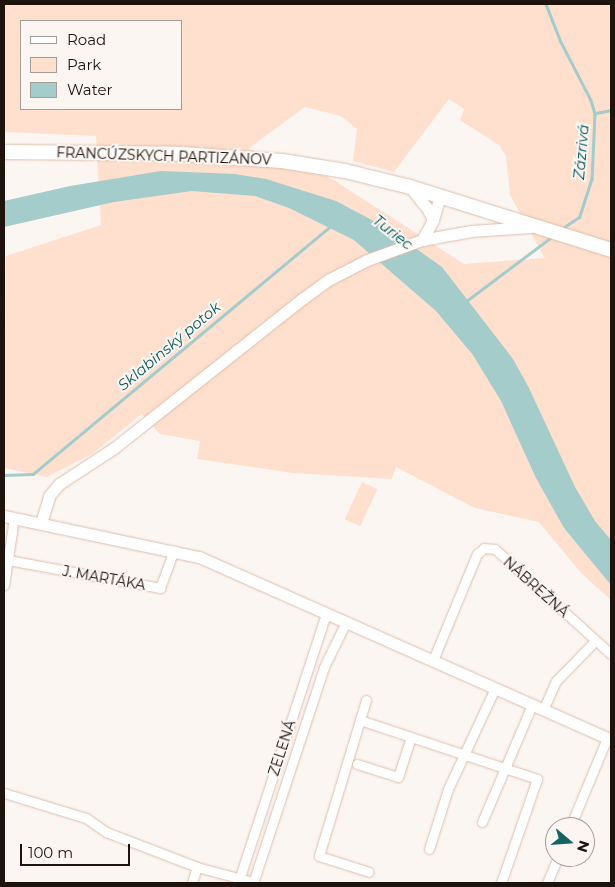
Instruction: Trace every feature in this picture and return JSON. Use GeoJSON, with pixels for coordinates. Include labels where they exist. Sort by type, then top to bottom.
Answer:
{"type":"FeatureCollection","features":[{"type":"Feature","properties":{"kind":"main road","name":"FRANCÚZSKYCH PARTIZÁNOV"},"geometry":{"type":"LineString","coordinates":[[4,152],[173,154],[251,158],[345,172],[440,195],[533,227],[611,250]]}},
{"type":"Feature","properties":{"kind":"street"},"geometry":{"type":"LineString","coordinates":[[410,187],[428,208],[433,220]]}},
{"type":"Feature","properties":{"kind":"street"},"geometry":{"type":"LineString","coordinates":[[418,241],[433,220],[440,195]]}},
{"type":"Feature","properties":{"kind":"street"},"geometry":{"type":"LineString","coordinates":[[42,523],[49,496],[59,484],[114,448],[302,298],[330,279],[367,260],[418,241],[471,231],[533,227]]}},
{"type":"Feature","properties":{"kind":"street"},"geometry":{"type":"LineString","coordinates":[[4,585],[8,560],[9,517],[174,550],[215,563],[609,739],[574,817]]}},
{"type":"Feature","properties":{"kind":"street","name":"NÁBREŽNÁ"},"geometry":{"type":"LineString","coordinates":[[433,660],[477,554],[484,548],[495,549],[611,654]]}},
{"type":"Feature","properties":{"kind":"street","name":"J. MARTÁKA"},"geometry":{"type":"LineString","coordinates":[[8,560],[160,588],[174,550]]}},
{"type":"Feature","properties":{"kind":"street","name":"ZELENÁ"},"geometry":{"type":"LineString","coordinates":[[239,881],[326,613]]}},
{"type":"Feature","properties":{"kind":"street","name":"ZELENÁ"},"geometry":{"type":"LineString","coordinates":[[253,883],[324,667],[346,622]]}},
{"type":"Feature","properties":{"kind":"street"},"geometry":{"type":"LineString","coordinates":[[543,710],[556,681],[596,641]]}},
{"type":"Feature","properties":{"kind":"street"},"geometry":{"type":"LineString","coordinates":[[429,849],[448,789],[495,688]]}},
{"type":"Feature","properties":{"kind":"street"},"geometry":{"type":"LineString","coordinates":[[366,700],[319,856],[369,872]]}},
{"type":"Feature","properties":{"kind":"street"},"geometry":{"type":"LineString","coordinates":[[482,822],[503,768],[532,705]]}},
{"type":"Feature","properties":{"kind":"street"},"geometry":{"type":"LineString","coordinates":[[360,720],[537,779],[501,883]]}},
{"type":"Feature","properties":{"kind":"street"},"geometry":{"type":"LineString","coordinates":[[357,764],[398,777],[411,737]]}},
{"type":"Feature","properties":{"kind":"street"},"geometry":{"type":"LineString","coordinates":[[4,794],[86,818],[106,832],[197,867],[239,881],[253,883]]}},
{"type":"Feature","properties":{"kind":"street"},"geometry":{"type":"LineString","coordinates":[[192,883],[197,867]]}},
{"type":"Feature","properties":{"kind":"street"},"geometry":{"type":"LineString","coordinates":[[547,883],[554,867]]}},
{"type":"Feature","properties":{"kind":"green space"},"geometry":{"type":"Polygon","coordinates":[[[4,4],[611,4],[611,600],[581,573],[539,522],[475,508],[396,467],[392,479],[293,473],[197,459],[200,441],[160,434],[142,414],[92,454],[47,477],[4,468],[6,256],[101,225],[96,136],[4,132],[4,4]],[[449,99],[394,172],[353,161],[357,129],[341,116],[305,107],[248,149],[312,169],[332,179],[464,264],[545,258],[510,195],[506,156],[499,145],[460,120],[464,109],[449,99]]]}},
{"type":"Feature","properties":{"kind":"green space"},"geometry":{"type":"Polygon","coordinates":[[[362,482],[377,489],[360,526],[345,519],[362,482]]]}},
{"type":"Feature","properties":{"kind":"water"},"geometry":{"type":"Polygon","coordinates":[[[161,171],[235,174],[266,179],[336,201],[387,228],[442,267],[513,359],[529,388],[575,487],[595,521],[611,540],[611,585],[564,528],[536,478],[501,401],[473,355],[436,311],[354,240],[289,208],[255,196],[192,191],[114,202],[4,227],[4,201],[70,186],[161,171]]]}},
{"type":"Feature","properties":{"kind":"waterway","name":"Zázrivá"},"geometry":{"type":"LineString","coordinates":[[546,4],[561,42],[591,100],[595,114],[592,179],[580,217],[561,230]]}},
{"type":"Feature","properties":{"kind":"waterway"},"geometry":{"type":"LineString","coordinates":[[596,113],[611,110]]}},
{"type":"Feature","properties":{"kind":"waterway","name":"Sklabinský potok"},"geometry":{"type":"LineString","coordinates":[[4,475],[33,474],[332,225]]}},
{"type":"Feature","properties":{"kind":"waterway","name":"Zázrivá"},"geometry":{"type":"LineString","coordinates":[[465,302],[553,236]]}},
{"type":"Feature","properties":{"kind":"water label","name":"Turiec"},"geometry":{"type":"Point","coordinates":[393,232]}}]}
